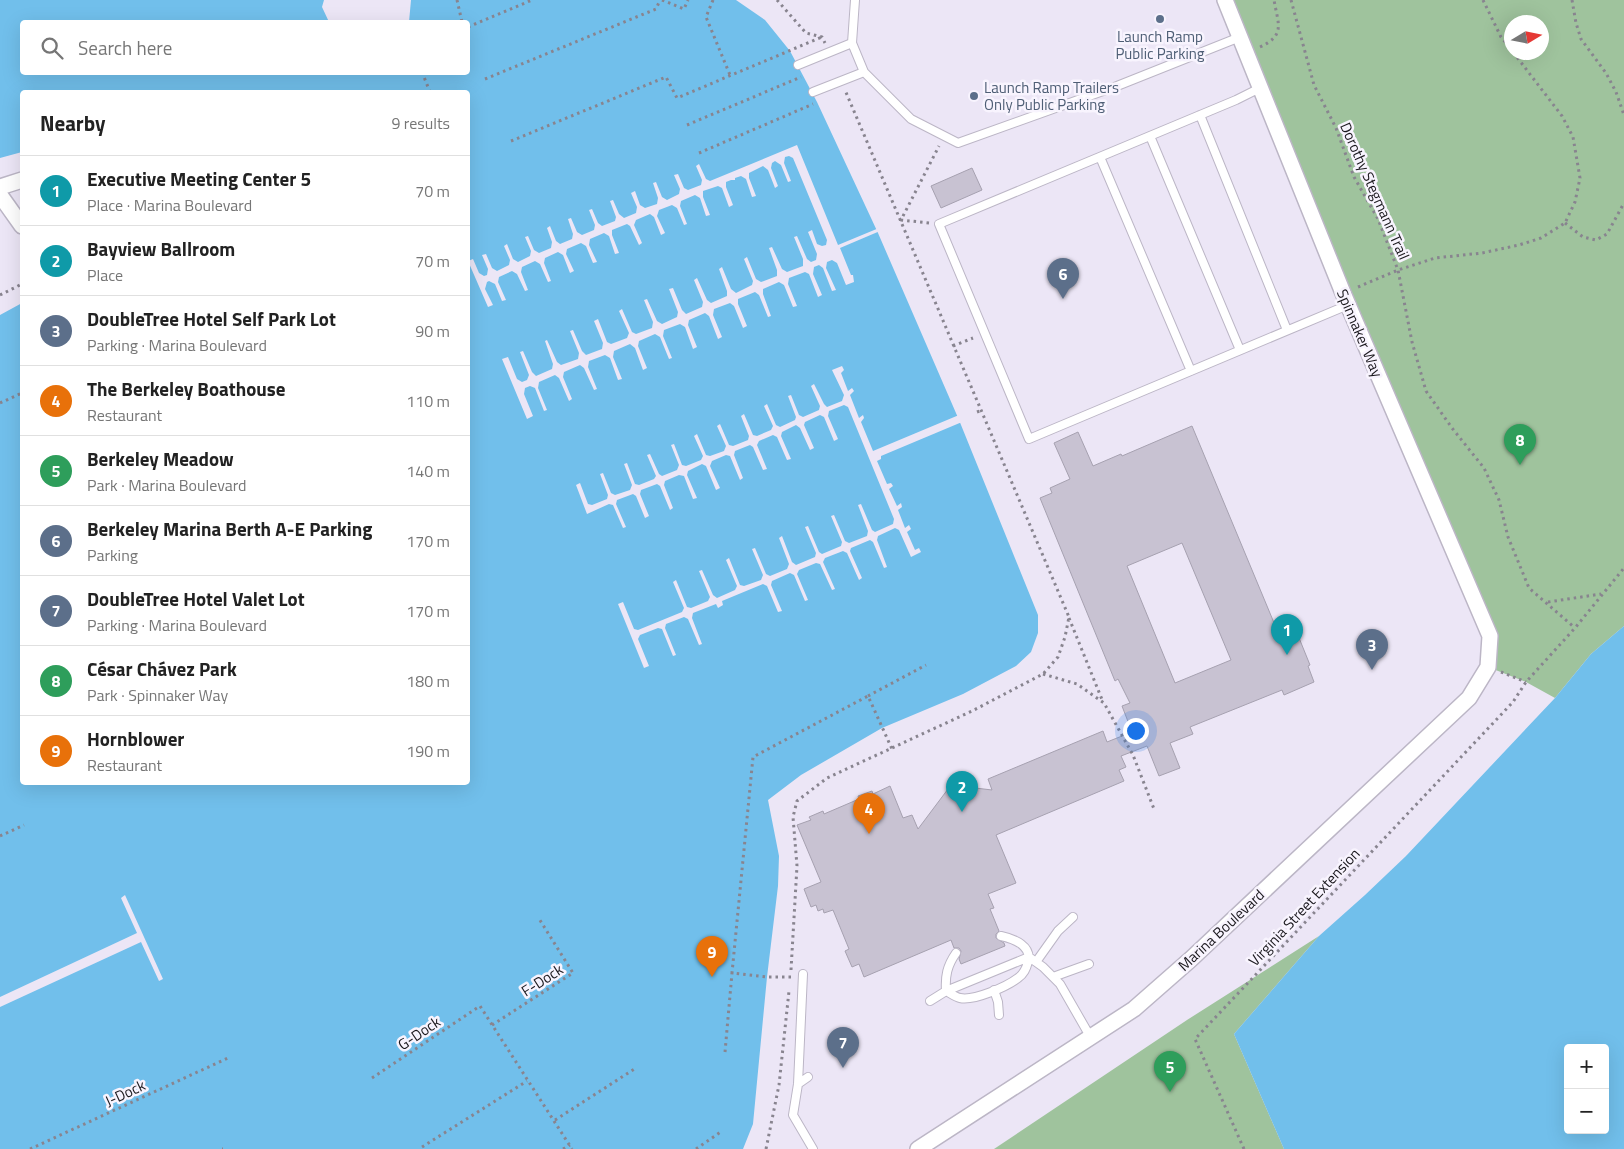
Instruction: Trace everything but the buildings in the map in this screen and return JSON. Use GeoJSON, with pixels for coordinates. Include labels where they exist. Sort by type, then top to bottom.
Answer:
{"type":"FeatureCollection","features":[{"type":"Feature","properties":{"kind":"street","name":"Spinnaker Way"},"geometry":{"type":"LineString","coordinates":[[1225,0],[1345,299],[1490,636],[1488,667]]}},
{"type":"Feature","properties":{"kind":"street"},"geometry":{"type":"LineString","coordinates":[[0,187],[20,181]]}},
{"type":"Feature","properties":{"kind":"street"},"geometry":{"type":"LineString","coordinates":[[0,195],[20,223]]}},
{"type":"Feature","properties":{"kind":"street","name":"Marina Boulevard"},"geometry":{"type":"LineString","coordinates":[[918,1149],[1134,1009],[1212,939],[1469,698],[1488,667]]}},
{"type":"Feature","properties":{"kind":"lane"},"geometry":{"type":"LineString","coordinates":[[855,0],[852,43],[864,72],[911,119],[958,143],[1064,106],[1240,37]]}},
{"type":"Feature","properties":{"kind":"lane"},"geometry":{"type":"LineString","coordinates":[[798,65],[852,43]]}},
{"type":"Feature","properties":{"kind":"lane"},"geometry":{"type":"LineString","coordinates":[[812,92],[864,72]]}},
{"type":"Feature","properties":{"kind":"lane"},"geometry":{"type":"LineString","coordinates":[[1260,88],[939,224],[1029,439],[1287,330],[1345,299]]}},
{"type":"Feature","properties":{"kind":"lane"},"geometry":{"type":"LineString","coordinates":[[1200,115],[1287,330]]}},
{"type":"Feature","properties":{"kind":"lane"},"geometry":{"type":"LineString","coordinates":[[1150,136],[1240,350]]}},
{"type":"Feature","properties":{"kind":"lane"},"geometry":{"type":"LineString","coordinates":[[1100,157],[1190,371]]}},
{"type":"Feature","properties":{"kind":"lane"},"geometry":{"type":"LineString","coordinates":[[946,991],[960,998],[977,997],[1018,978],[1026,970],[1032,959],[1073,917]]}},
{"type":"Feature","properties":{"kind":"lane"},"geometry":{"type":"LineString","coordinates":[[1001,936],[1020,942],[1032,959],[1060,984],[1091,1038]]}},
{"type":"Feature","properties":{"kind":"lane"},"geometry":{"type":"LineString","coordinates":[[946,991],[945,977],[950,962],[956,954]]}},
{"type":"Feature","properties":{"kind":"lane"},"geometry":{"type":"LineString","coordinates":[[930,1001],[946,991],[1032,959]]}},
{"type":"Feature","properties":{"kind":"lane"},"geometry":{"type":"LineString","coordinates":[[1053,977],[1089,964]]}},
{"type":"Feature","properties":{"kind":"lane"},"geometry":{"type":"LineString","coordinates":[[803,974],[798,1084],[793,1114],[813,1149]]}},
{"type":"Feature","properties":{"kind":"lane"},"geometry":{"type":"LineString","coordinates":[[994,990],[998,1002],[999,1015]]}},
{"type":"Feature","properties":{"kind":"lane"},"geometry":{"type":"LineString","coordinates":[[801,1016],[809,1012]]}},
{"type":"Feature","properties":{"kind":"lane"},"geometry":{"type":"LineString","coordinates":[[798,1084],[808,1078]]}},
{"type":"Feature","properties":{"kind":"path"},"geometry":{"type":"LineString","coordinates":[[457,0],[462,20]]}},
{"type":"Feature","properties":{"kind":"path"},"geometry":{"type":"LineString","coordinates":[[470,26],[532,0]]}},
{"type":"Feature","properties":{"kind":"path"},"geometry":{"type":"LineString","coordinates":[[485,79],[656,9],[661,0],[684,9],[688,0]]}},
{"type":"Feature","properties":{"kind":"path"},"geometry":{"type":"LineString","coordinates":[[713,0],[706,17],[730,75]]}},
{"type":"Feature","properties":{"kind":"path"},"geometry":{"type":"LineString","coordinates":[[777,0],[806,33],[822,38],[829,53]]}},
{"type":"Feature","properties":{"kind":"path"},"geometry":{"type":"LineString","coordinates":[[1246,53],[1273,41],[1278,33],[1274,0]]}},
{"type":"Feature","properties":{"kind":"path","name":"Dorothy Stegmann Trail"},"geometry":{"type":"LineString","coordinates":[[1291,0],[1314,85],[1336,128],[1354,177],[1378,219],[1398,270],[1412,342],[1426,391],[1484,468],[1499,500],[1508,538],[1529,588],[1575,628]]}},
{"type":"Feature","properties":{"kind":"path"},"geometry":{"type":"LineString","coordinates":[[1483,0],[1504,40]]}},
{"type":"Feature","properties":{"kind":"path"},"geometry":{"type":"LineString","coordinates":[[1572,0],[1576,23],[1582,39],[1606,73],[1616,92],[1624,115]]}},
{"type":"Feature","properties":{"kind":"path"},"geometry":{"type":"LineString","coordinates":[[510,141],[666,77],[677,98],[822,38]]}},
{"type":"Feature","properties":{"kind":"path"},"geometry":{"type":"LineString","coordinates":[[1345,299],[1398,270],[1435,258],[1482,253],[1519,245],[1541,238],[1565,223],[1575,202],[1580,178],[1573,137],[1562,116],[1519,60]]}},
{"type":"Feature","properties":{"kind":"path"},"geometry":{"type":"LineString","coordinates":[[423,75],[429,90]]}},
{"type":"Feature","properties":{"kind":"path"},"geometry":{"type":"LineString","coordinates":[[687,125],[804,76]]}},
{"type":"Feature","properties":{"kind":"path"},"geometry":{"type":"LineString","coordinates":[[842,81],[953,346],[982,410],[1104,704],[1133,755],[1154,809]]}},
{"type":"Feature","properties":{"kind":"path"},"geometry":{"type":"LineString","coordinates":[[699,153],[818,102]]}},
{"type":"Feature","properties":{"kind":"path"},"geometry":{"type":"LineString","coordinates":[[901,220],[944,136]]}},
{"type":"Feature","properties":{"kind":"path"},"geometry":{"type":"LineString","coordinates":[[1565,223],[1583,237],[1596,240],[1607,234],[1624,206]]}},
{"type":"Feature","properties":{"kind":"path"},"geometry":{"type":"LineString","coordinates":[[896,222],[901,220],[939,224]]}},
{"type":"Feature","properties":{"kind":"path"},"geometry":{"type":"LineString","coordinates":[[0,295],[20,285]]}},
{"type":"Feature","properties":{"kind":"path"},"geometry":{"type":"LineString","coordinates":[[953,346],[985,334]]}},
{"type":"Feature","properties":{"kind":"path"},"geometry":{"type":"LineString","coordinates":[[0,403],[20,394]]}},
{"type":"Feature","properties":{"kind":"path"},"geometry":{"type":"LineString","coordinates":[[977,412],[982,410]]}},
{"type":"Feature","properties":{"kind":"path"},"geometry":{"type":"LineString","coordinates":[[1488,667],[1526,682],[1575,628],[1624,568]]}},
{"type":"Feature","properties":{"kind":"path"},"geometry":{"type":"LineString","coordinates":[[1547,602],[1601,594]]}},
{"type":"Feature","properties":{"kind":"path"},"geometry":{"type":"LineString","coordinates":[[766,1149],[779,1085],[791,977],[796,866],[793,817],[797,801],[826,778],[972,711],[1043,674],[1058,657],[1065,638],[1068,617]]}},
{"type":"Feature","properties":{"kind":"path"},"geometry":{"type":"LineString","coordinates":[[726,1052],[753,757],[926,665]]}},
{"type":"Feature","properties":{"kind":"path"},"geometry":{"type":"LineString","coordinates":[[1043,674],[1077,684],[1104,704]]}},
{"type":"Feature","properties":{"kind":"path","name":"Virginia Street Extension"},"geometry":{"type":"LineString","coordinates":[[1244,1149],[1195,1039],[1513,702],[1526,682]]}},
{"type":"Feature","properties":{"kind":"path"},"geometry":{"type":"LineString","coordinates":[[868,696],[892,749]]}},
{"type":"Feature","properties":{"kind":"path"},"geometry":{"type":"LineString","coordinates":[[0,836],[24,825]]}},
{"type":"Feature","properties":{"kind":"path","name":"F-Dock"},"geometry":{"type":"LineString","coordinates":[[492,1025],[573,973],[538,917]]}},
{"type":"Feature","properties":{"kind":"path"},"geometry":{"type":"LineString","coordinates":[[732,973],[767,977],[791,977]]}},
{"type":"Feature","properties":{"kind":"path","name":"G-Dock"},"geometry":{"type":"LineString","coordinates":[[372,1078],[480,1006],[492,1025]]}},
{"type":"Feature","properties":{"kind":"path"},"geometry":{"type":"LineString","coordinates":[[492,1025],[572,1149]]}},
{"type":"Feature","properties":{"kind":"path","name":"J-Dock"},"geometry":{"type":"LineString","coordinates":[[30,1149],[228,1058]]}},
{"type":"Feature","properties":{"kind":"path"},"geometry":{"type":"LineString","coordinates":[[555,1120],[636,1068]]}},
{"type":"Feature","properties":{"kind":"path"},"geometry":{"type":"LineString","coordinates":[[422,1147],[528,1080]]}},
{"type":"Feature","properties":{"kind":"path"},"geometry":{"type":"LineString","coordinates":[[696,1149],[722,1131]]}},
{"type":"Feature","properties":{"kind":"path"},"geometry":{"type":"LineString","coordinates":[[563,1149],[570,1145]]}},
{"type":"Feature","properties":{"kind":"green space"},"geometry":{"type":"Polygon","coordinates":[[[1225,0],[1624,0],[1624,626],[1591,654],[1555,698],[1526,682],[1488,667],[1490,636],[1225,0]]]}},
{"type":"Feature","properties":{"kind":"green space"},"geometry":{"type":"Polygon","coordinates":[[[1319,936],[1234,1034],[1284,1149],[994,1149],[1187,1020],[1319,936]]]}},
{"type":"Feature","properties":{"kind":"water"},"geometry":{"type":"Polygon","coordinates":[[[0,0],[324,0],[322,7],[328,20],[20,20],[20,75],[470,75],[470,20],[409,20],[411,0],[736,0],[765,20],[790,51],[817,102],[878,233],[959,420],[1038,615],[1038,633],[1031,652],[1016,666],[963,694],[882,728],[801,775],[768,800],[779,856],[778,886],[753,1124],[743,1149],[0,1149],[0,315],[20,304],[20,785],[470,785],[470,90],[20,90],[20,153],[0,158],[0,0]]]}},
{"type":"Feature","properties":{"kind":"water"},"geometry":{"type":"Polygon","coordinates":[[[1624,626],[1624,1149],[1284,1149],[1234,1034],[1319,936],[1406,856],[1555,698],[1591,654],[1624,626]]]}},
{"type":"Feature","properties":{"kind":"pier"},"geometry":{"type":"Polygon","coordinates":[[[797,145],[838,245],[879,228],[880,231],[840,248],[851,275],[853,275],[854,282],[846,285],[837,263],[832,260],[827,262],[826,268],[836,290],[832,291],[823,268],[819,265],[814,267],[813,274],[822,295],[818,297],[809,274],[805,272],[789,278],[788,284],[797,306],[793,307],[784,285],[779,282],[763,289],[771,316],[768,317],[759,295],[755,292],[738,299],[738,304],[747,326],[743,328],[734,306],[730,303],[714,309],[713,315],[722,337],[718,339],[709,316],[705,313],[689,320],[688,325],[697,347],[693,349],[685,327],[680,324],[664,330],[663,336],[672,358],[669,359],[660,337],[655,334],[639,341],[638,346],[647,368],[643,370],[635,348],[630,344],[614,351],[613,357],[622,379],[618,380],[610,358],[605,355],[589,361],[588,367],[597,389],[594,390],[584,368],[580,365],[564,372],[563,377],[572,399],[569,401],[559,378],[555,375],[539,382],[538,388],[547,410],[544,411],[535,388],[530,386],[525,388],[524,394],[533,416],[527,419],[502,359],[508,357],[517,379],[522,382],[527,380],[529,375],[520,352],[523,351],[532,372],[536,376],[552,369],[553,364],[545,341],[547,340],[557,362],[561,365],[578,359],[579,353],[570,331],[573,330],[582,351],[586,355],[602,349],[603,343],[594,321],[598,319],[607,342],[611,344],[627,338],[629,333],[619,311],[622,309],[632,332],[636,334],[652,328],[653,322],[644,300],[647,299],[657,321],[662,324],[677,317],[678,312],[669,289],[673,288],[682,310],[686,314],[702,307],[703,302],[694,280],[697,278],[707,300],[711,303],[727,296],[719,269],[722,267],[731,289],[736,293],[752,285],[753,281],[744,259],[747,257],[756,279],[761,282],[777,276],[777,270],[769,248],[772,247],[782,269],[787,272],[803,266],[803,259],[794,237],[797,236],[807,259],[811,262],[816,260],[817,254],[808,232],[812,230],[817,244],[826,245],[827,240],[793,158],[789,156],[785,157],[784,163],[791,181],[788,182],[781,165],[775,161],[772,163],[771,168],[778,186],[775,188],[768,170],[763,166],[749,173],[756,196],[752,197],[746,179],[741,176],[726,182],[733,205],[729,207],[722,188],[718,186],[703,191],[703,197],[710,215],[706,216],[700,198],[695,195],[681,201],[680,206],[687,224],[684,225],[677,208],[672,205],[659,210],[657,216],[665,233],[661,235],[654,217],[650,214],[636,220],[634,225],[642,243],[639,245],[630,226],[627,224],[612,230],[619,253],[615,254],[609,236],[604,233],[590,239],[589,245],[597,262],[593,263],[586,246],[581,243],[567,249],[566,254],[574,271],[570,273],[563,255],[558,252],[545,258],[544,263],[551,281],[548,282],[540,264],[535,261],[522,267],[521,272],[528,290],[525,291],[517,274],[512,271],[499,277],[498,282],[506,300],[502,301],[495,284],[487,282],[485,289],[493,305],[488,307],[470,266],[470,260],[473,259],[479,273],[484,276],[487,275],[488,269],[482,255],[486,254],[492,268],[497,271],[509,265],[510,260],[504,246],[507,244],[513,259],[518,262],[530,256],[531,251],[525,237],[528,236],[534,250],[539,253],[551,248],[552,242],[547,228],[550,226],[556,241],[560,244],[572,239],[573,234],[568,219],[571,218],[577,232],[582,235],[594,230],[595,225],[589,210],[592,209],[598,223],[602,226],[615,221],[616,217],[610,201],[613,200],[619,214],[624,218],[636,213],[637,207],[631,193],[635,191],[640,205],[645,208],[657,204],[658,198],[653,183],[656,182],[662,197],[667,200],[679,194],[680,189],[674,175],[678,174],[684,188],[688,190],[701,185],[702,180],[696,166],[699,164],[706,179],[710,181],[797,145]]]}},
{"type":"Feature","properties":{"kind":"pier"},"geometry":{"type":"Polygon","coordinates":[[[842,366],[844,370],[841,373],[848,391],[852,388],[854,391],[850,395],[859,418],[863,415],[864,418],[861,422],[873,451],[959,415],[961,419],[962,422],[881,456],[881,459],[877,461],[887,484],[891,483],[893,486],[889,489],[897,506],[901,503],[902,507],[898,510],[905,528],[909,525],[911,529],[907,532],[915,550],[919,548],[921,552],[911,557],[899,530],[895,528],[878,536],[877,540],[887,567],[884,568],[873,542],[870,540],[851,548],[850,551],[862,578],[859,580],[847,553],[843,551],[825,558],[823,562],[835,589],[832,590],[820,564],[816,563],[799,570],[797,574],[808,600],[805,601],[794,575],[790,573],[772,581],[771,585],[782,611],[778,612],[767,586],[763,584],[722,601],[723,605],[718,608],[716,604],[693,613],[692,618],[702,644],[699,645],[688,619],[684,617],[666,624],[665,628],[676,655],[673,656],[662,629],[658,628],[640,635],[638,639],[649,666],[644,668],[618,604],[623,602],[634,629],[638,630],[682,612],[684,608],[673,582],[676,580],[687,607],[691,608],[708,601],[710,597],[699,571],[702,570],[713,595],[717,598],[735,590],[737,586],[726,560],[729,558],[740,585],[744,586],[761,580],[763,575],[752,549],[755,548],[766,574],[770,576],[787,569],[789,564],[779,538],[782,536],[792,562],[796,565],[815,557],[816,553],[805,527],[808,526],[819,552],[822,554],[841,546],[842,542],[831,516],[834,515],[845,541],[849,543],[867,536],[868,531],[858,505],[861,504],[872,530],[875,532],[893,524],[894,519],[848,407],[844,405],[829,411],[828,416],[838,439],[834,441],[824,417],[820,415],[805,422],[804,425],[814,448],[810,450],[800,428],[796,425],[782,432],[781,436],[791,459],[787,460],[777,437],[773,435],[759,441],[757,445],[767,469],[763,470],[753,447],[750,445],[735,451],[734,455],[743,478],[740,480],[730,456],[726,455],[712,461],[710,466],[720,488],[716,490],[706,466],[702,464],[688,471],[687,475],[697,498],[693,499],[684,476],[679,475],[665,481],[664,485],[673,508],[670,510],[660,486],[657,484],[641,490],[640,494],[649,516],[645,518],[636,496],[633,494],[617,500],[616,504],[626,527],[623,528],[613,505],[609,504],[587,514],[576,485],[580,483],[588,504],[592,505],[607,499],[608,495],[600,474],[603,473],[611,493],[615,495],[630,490],[632,485],[624,464],[627,463],[635,484],[639,485],[654,479],[656,476],[647,455],[650,454],[659,474],[662,476],[677,470],[679,465],[671,445],[674,444],[682,465],[686,466],[701,460],[703,456],[694,436],[697,434],[706,455],[710,456],[724,451],[726,446],[717,426],[720,424],[729,445],[733,446],[748,440],[749,436],[741,416],[744,414],[753,435],[757,436],[771,430],[773,426],[764,406],[767,404],[776,425],[780,427],[795,420],[796,417],[788,396],[791,395],[799,415],[803,417],[819,410],[820,406],[811,386],[814,384],[827,407],[842,401],[844,395],[832,370],[842,366]]]}},
{"type":"Feature","properties":{"kind":"pier"},"geometry":{"type":"Polygon","coordinates":[[[125,895],[163,979],[159,981],[141,942],[0,1007],[0,997],[137,933],[121,898],[125,895]]]}},
{"type":"Feature","properties":{"kind":"place","name":"Launch Ramp Public Parking"},"geometry":{"type":"Point","coordinates":[1160,19]}},
{"type":"Feature","properties":{"kind":"place","name":"Launch Ramp Trailers Only Public Parking"},"geometry":{"type":"Point","coordinates":[974,96]}},
{"type":"Feature","properties":{"kind":"place","name":"Berkeley Marina Berth A-E Parking"},"geometry":{"type":"Point","coordinates":[1063,299]}},
{"type":"Feature","properties":{"kind":"place","name":"César Chávez Park"},"geometry":{"type":"Point","coordinates":[1520,465]}},
{"type":"Feature","properties":{"kind":"place","name":"Executive Meeting Center 5"},"geometry":{"type":"Point","coordinates":[1287,655]}},
{"type":"Feature","properties":{"kind":"place","name":"DoubleTree Hotel Self Park Lot"},"geometry":{"type":"Point","coordinates":[1372,670]}},
{"type":"Feature","properties":{"kind":"place","name":"Bayview Ballroom"},"geometry":{"type":"Point","coordinates":[962,812]}},
{"type":"Feature","properties":{"kind":"place","name":"The Berkeley Boathouse"},"geometry":{"type":"Point","coordinates":[869,834]}},
{"type":"Feature","properties":{"kind":"place","name":"Hornblower"},"geometry":{"type":"Point","coordinates":[712,977]}},
{"type":"Feature","properties":{"kind":"place","name":"DoubleTree Hotel Valet Lot"},"geometry":{"type":"Point","coordinates":[843,1068]}},
{"type":"Feature","properties":{"kind":"place","name":"Berkeley Meadow"},"geometry":{"type":"Point","coordinates":[1170,1092]}}]}
